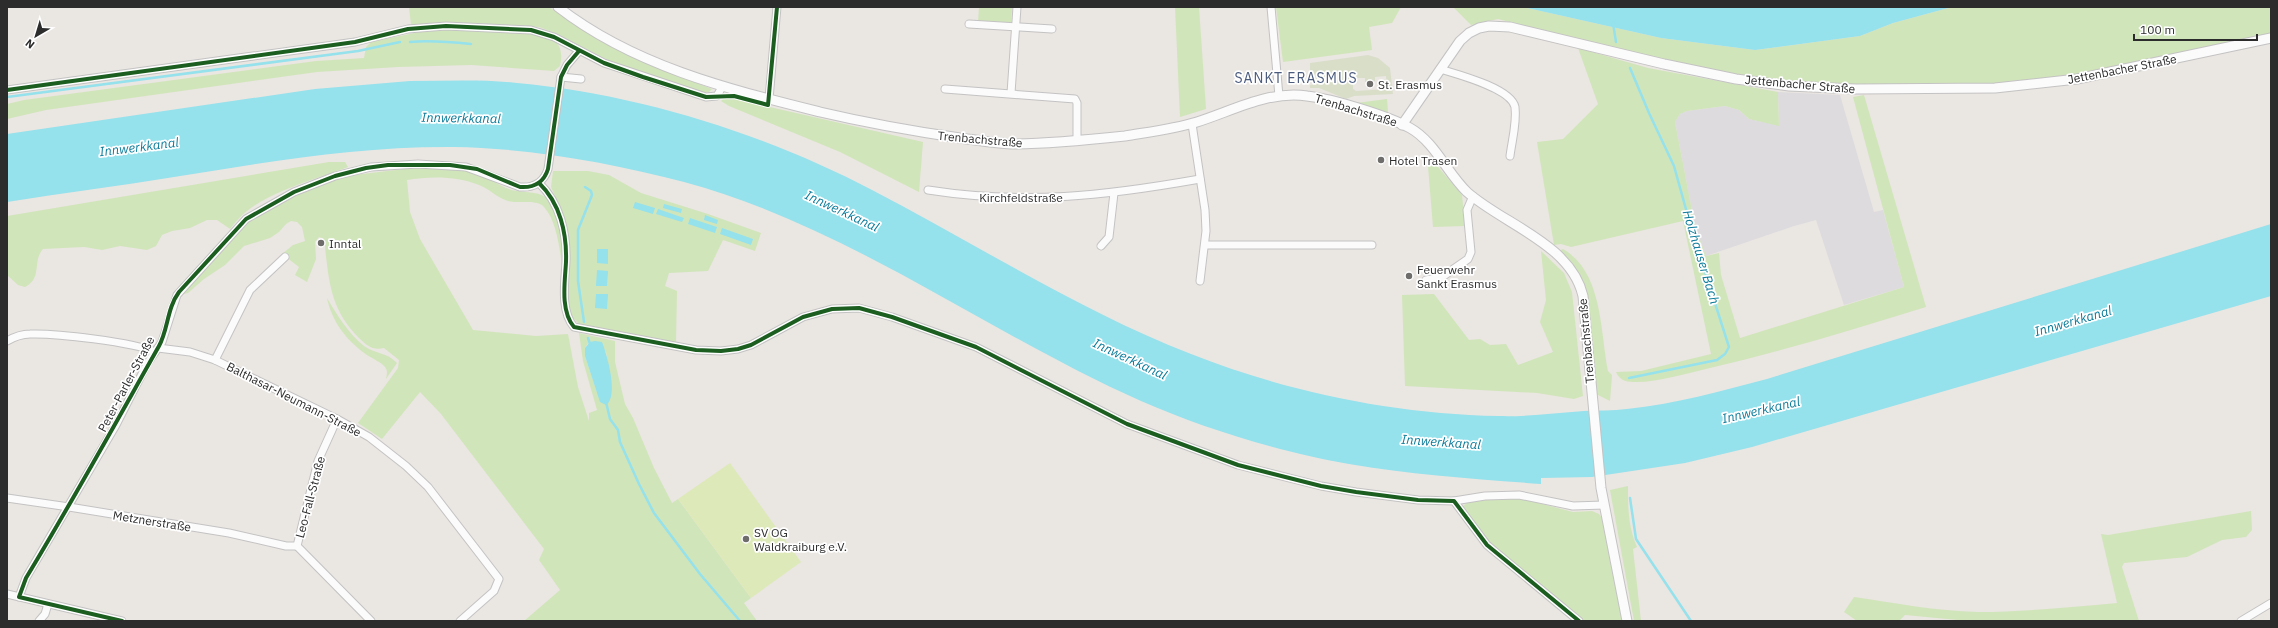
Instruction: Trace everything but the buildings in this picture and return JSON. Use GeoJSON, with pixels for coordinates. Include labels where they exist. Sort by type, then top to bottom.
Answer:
{"type":"FeatureCollection","features":[{"type":"Feature","properties":{"kind":"street","name":"Trenbachstraße"},"geometry":{"type":"LineString","coordinates":[[558,7],[587,28],[622,48],[722,87],[864,122],[903,130],[988,142],[1045,143],[1122,136],[1192,124],[1261,100],[1279,96],[1300,95],[1315,97],[1402,125],[1422,137],[1462,187],[1558,255],[1574,274],[1583,296],[1591,399],[1601,488],[1627,621]]}},
{"type":"Feature","properties":{"kind":"street"},"geometry":{"type":"LineString","coordinates":[[769,99],[777,7]]}},
{"type":"Feature","properties":{"kind":"street"},"geometry":{"type":"LineString","coordinates":[[1011,93],[1017,7]]}},
{"type":"Feature","properties":{"kind":"street"},"geometry":{"type":"LineString","coordinates":[[1271,7],[1279,96]]}},
{"type":"Feature","properties":{"kind":"street"},"geometry":{"type":"LineString","coordinates":[[969,24],[1015,28],[1052,29]]}},
{"type":"Feature","properties":{"kind":"street"},"geometry":{"type":"LineString","coordinates":[[7,90],[354,42],[408,29],[446,26],[531,30],[554,37],[579,51],[621,70],[706,97],[717,96],[722,87]]}},
{"type":"Feature","properties":{"kind":"street","name":"Jettenbacher Straße"},"geometry":{"type":"LineString","coordinates":[[1402,125],[1464,37],[1475,30],[1489,26],[1523,29],[1664,64],[1736,79],[1789,86],[1856,89],[1995,88],[2077,80],[2271,38]]}},
{"type":"Feature","properties":{"kind":"street"},"geometry":{"type":"LineString","coordinates":[[579,51],[568,65],[561,80],[550,162],[545,177],[539,183],[554,202],[562,222],[566,245],[566,312],[569,322],[577,328],[696,350],[721,351],[738,349],[751,345],[787,324],[808,316],[838,308],[859,308],[892,317],[976,347],[1127,424],[1238,465],[1356,492],[1418,500],[1454,501],[1514,495],[1573,506],[1604,505]]}},
{"type":"Feature","properties":{"kind":"street"},"geometry":{"type":"LineString","coordinates":[[1440,69],[1476,80],[1509,97],[1514,105],[1516,121],[1510,156]]}},
{"type":"Feature","properties":{"kind":"street"},"geometry":{"type":"LineString","coordinates":[[561,80],[581,80]]}},
{"type":"Feature","properties":{"kind":"street"},"geometry":{"type":"LineString","coordinates":[[945,88],[1075,99],[1077,103],[1077,140]]}},
{"type":"Feature","properties":{"kind":"street"},"geometry":{"type":"LineString","coordinates":[[1192,124],[1205,210],[1206,245],[1200,281]]}},
{"type":"Feature","properties":{"kind":"street","name":"Peter-Parler-Straße"},"geometry":{"type":"LineString","coordinates":[[19,597],[26,578],[69,507],[156,350],[174,300],[179,292],[246,219],[294,192],[335,176],[366,168],[388,165],[466,167],[520,187],[533,186],[539,183]]}},
{"type":"Feature","properties":{"kind":"street","name":"Kirchfeldstraße"},"geometry":{"type":"LineString","coordinates":[[928,190],[992,199],[1023,199],[1114,193],[1200,179]]}},
{"type":"Feature","properties":{"kind":"street"},"geometry":{"type":"LineString","coordinates":[[1101,246],[1109,237],[1114,193]]}},
{"type":"Feature","properties":{"kind":"street"},"geometry":{"type":"LineString","coordinates":[[1426,280],[1442,277],[1468,259],[1471,252],[1467,210],[1473,196]]}},
{"type":"Feature","properties":{"kind":"street"},"geometry":{"type":"LineString","coordinates":[[1206,245],[1372,245]]}},
{"type":"Feature","properties":{"kind":"street","name":"Balthasar-Neumann-Straße"},"geometry":{"type":"LineString","coordinates":[[215,360],[250,290],[285,257]]}},
{"type":"Feature","properties":{"kind":"street","name":"Balthasar-Neumann-Straße"},"geometry":{"type":"LineString","coordinates":[[7,341],[24,335],[42,334],[156,350],[190,352],[215,360],[337,419],[381,445],[418,476],[496,574],[498,582],[494,591],[460,621]]}},
{"type":"Feature","properties":{"kind":"street","name":"Leo-Fall-Straße"},"geometry":{"type":"LineString","coordinates":[[337,419],[318,461],[297,546],[371,621]]}},
{"type":"Feature","properties":{"kind":"street","name":"Metznerstraße"},"geometry":{"type":"LineString","coordinates":[[7,498],[229,533],[286,546],[297,546]]}},
{"type":"Feature","properties":{"kind":"street"},"geometry":{"type":"LineString","coordinates":[[1454,501],[1487,545],[1579,621]]}},
{"type":"Feature","properties":{"kind":"street"},"geometry":{"type":"LineString","coordinates":[[7,594],[122,621]]}},
{"type":"Feature","properties":{"kind":"street"},"geometry":{"type":"LineString","coordinates":[[2241,621],[2271,603]]}},
{"type":"Feature","properties":{"kind":"street"},"geometry":{"type":"LineString","coordinates":[[39,621],[45,614],[48,604]]}},
{"type":"Feature","properties":{"kind":"shaded area"},"geometry":{"type":"Polygon","coordinates":[[[1778,92],[1840,95],[1874,212],[1883,210],[1904,287],[1844,305],[1816,220],[1706,256],[1695,226],[1675,122],[1680,114],[1687,111],[1725,106],[1739,110],[1749,119],[1779,125],[1778,92]]]}},
{"type":"Feature","properties":{"kind":"green space"},"geometry":{"type":"Polygon","coordinates":[[[409,7],[549,7],[598,40],[649,64],[712,89],[709,92],[703,92],[616,64],[555,33],[539,27],[477,23],[411,25],[409,7]]]}},
{"type":"Feature","properties":{"kind":"green space"},"geometry":{"type":"Polygon","coordinates":[[[979,7],[1012,7],[1011,25],[978,23],[979,7]]]}},
{"type":"Feature","properties":{"kind":"green space"},"geometry":{"type":"Polygon","coordinates":[[[1175,7],[1199,7],[1206,109],[1180,117],[1175,7]]]}},
{"type":"Feature","properties":{"kind":"green space"},"geometry":{"type":"Polygon","coordinates":[[[1276,7],[1401,7],[1392,23],[1369,27],[1372,50],[1283,62],[1276,7]]]}},
{"type":"Feature","properties":{"kind":"green space"},"geometry":{"type":"Polygon","coordinates":[[[1453,7],[1523,7],[1661,38],[1755,50],[1860,36],[1893,23],[1952,7],[2271,7],[2271,35],[2073,75],[2009,83],[1865,85],[1767,79],[1712,70],[1575,39],[1498,19],[1471,25],[1453,7]]]}},
{"type":"Feature","properties":{"kind":"green space"},"geometry":{"type":"Polygon","coordinates":[[[457,29],[523,32],[548,37],[556,42],[559,47],[561,56],[560,66],[554,71],[471,65],[398,67],[317,72],[46,110],[7,119],[7,104],[24,100],[316,61],[364,58],[366,47],[371,42],[419,32],[457,29]]]}},
{"type":"Feature","properties":{"kind":"green space"},"geometry":{"type":"Polygon","coordinates":[[[1578,48],[1648,68],[1778,92],[1779,126],[1749,119],[1739,110],[1725,106],[1687,111],[1680,114],[1675,122],[1695,226],[1706,256],[1719,253],[1721,275],[1740,338],[1904,287],[1853,97],[1864,95],[1926,307],[1792,347],[1682,375],[1642,382],[1623,380],[1616,372],[1641,371],[1711,354],[1683,221],[1571,247],[1561,244],[1554,245],[1537,142],[1563,139],[1598,104],[1578,48]]]}},
{"type":"Feature","properties":{"kind":"green space"},"geometry":{"type":"Polygon","coordinates":[[[1368,55],[1378,58],[1390,68],[1393,94],[1354,96],[1346,99],[1319,88],[1310,88],[1310,85],[1315,84],[1315,79],[1310,79],[1310,63],[1368,55]],[[1386,76],[1375,77],[1375,81],[1365,82],[1365,78],[1358,78],[1358,82],[1353,85],[1353,89],[1356,91],[1387,89],[1386,76]]]}},
{"type":"Feature","properties":{"kind":"green space"},"geometry":{"type":"Polygon","coordinates":[[[723,99],[735,99],[923,142],[919,192],[840,152],[729,106],[721,101],[723,99]]]}},
{"type":"Feature","properties":{"kind":"green space"},"geometry":{"type":"Polygon","coordinates":[[[1387,99],[1388,112],[1382,112],[1356,103],[1387,99]]]}},
{"type":"Feature","properties":{"kind":"green space"},"geometry":{"type":"Polygon","coordinates":[[[1427,154],[1462,195],[1465,226],[1433,227],[1427,154]]]}},
{"type":"Feature","properties":{"kind":"green space"},"geometry":{"type":"Polygon","coordinates":[[[329,162],[345,162],[348,167],[269,197],[244,213],[230,229],[217,220],[207,220],[190,228],[172,231],[162,235],[156,246],[147,250],[120,246],[102,250],[84,247],[43,249],[38,259],[34,279],[25,287],[18,285],[7,275],[7,216],[329,162]]]}},
{"type":"Feature","properties":{"kind":"green space"},"geometry":{"type":"Polygon","coordinates":[[[458,168],[475,172],[511,190],[539,194],[551,202],[556,209],[561,228],[563,277],[556,230],[549,213],[541,205],[532,202],[508,201],[500,198],[483,187],[471,182],[453,178],[434,177],[407,180],[410,212],[420,239],[473,330],[536,336],[568,334],[578,387],[589,421],[589,413],[597,410],[583,361],[579,333],[615,341],[615,362],[625,404],[633,418],[654,468],[672,503],[678,499],[751,598],[744,603],[757,621],[524,621],[560,590],[539,560],[544,549],[441,414],[420,392],[382,439],[358,423],[398,368],[399,360],[384,348],[376,349],[364,343],[349,327],[342,316],[336,304],[329,280],[324,239],[319,237],[315,242],[316,259],[307,282],[295,275],[299,267],[282,254],[293,245],[305,241],[302,227],[297,222],[291,221],[270,238],[244,246],[225,265],[204,279],[188,293],[180,295],[249,221],[273,206],[327,182],[345,176],[404,169],[458,168]],[[589,342],[585,348],[585,356],[597,392],[608,365],[606,352],[589,342]]]}},
{"type":"Feature","properties":{"kind":"green space"},"geometry":{"type":"Polygon","coordinates":[[[553,171],[588,171],[609,175],[641,193],[708,214],[761,233],[755,251],[723,240],[708,271],[669,273],[665,286],[677,291],[676,343],[580,325],[570,315],[567,301],[561,210],[551,187],[553,171]]]}},
{"type":"Feature","properties":{"kind":"green space"},"geometry":{"type":"Polygon","coordinates":[[[1563,249],[1576,259],[1586,272],[1593,287],[1598,304],[1608,371],[1612,375],[1610,401],[1596,394],[1586,292],[1577,271],[1559,251],[1563,249]]]}},
{"type":"Feature","properties":{"kind":"green space"},"geometry":{"type":"Polygon","coordinates":[[[1541,251],[1564,273],[1572,292],[1583,396],[1574,399],[1537,393],[1405,386],[1402,295],[1434,294],[1469,340],[1480,339],[1490,345],[1506,344],[1518,365],[1553,352],[1540,322],[1546,300],[1541,251]]]}},
{"type":"Feature","properties":{"kind":"green space"},"geometry":{"type":"Polygon","coordinates":[[[327,298],[343,324],[358,341],[368,349],[389,357],[397,363],[386,379],[387,371],[385,367],[360,350],[341,330],[329,307],[327,298]]]}},
{"type":"Feature","properties":{"kind":"green space","name":"SV OG Waldkraiburg e.V."},"geometry":{"type":"Polygon","coordinates":[[[730,463],[801,562],[751,598],[678,499],[730,463]]]}},
{"type":"Feature","properties":{"kind":"green space"},"geometry":{"type":"Polygon","coordinates":[[[1628,486],[1628,509],[1630,524],[1637,547],[1633,549],[1641,621],[1634,621],[1610,490],[1628,486]]]}},
{"type":"Feature","properties":{"kind":"green space"},"geometry":{"type":"Polygon","coordinates":[[[1486,498],[1519,498],[1573,512],[1592,511],[1599,514],[1603,519],[1622,621],[1582,621],[1496,550],[1478,531],[1464,511],[1463,506],[1468,502],[1486,498]]]}},
{"type":"Feature","properties":{"kind":"green space"},"geometry":{"type":"Polygon","coordinates":[[[2251,511],[2252,530],[2246,537],[2222,540],[2187,557],[2124,563],[2122,567],[2139,621],[1968,621],[1905,615],[1899,621],[1857,621],[1844,612],[1854,597],[1931,608],[1978,612],[2030,610],[2117,603],[2101,534],[2108,535],[2251,511]]]}},
{"type":"Feature","properties":{"kind":"water"},"geometry":{"type":"Polygon","coordinates":[[[1523,7],[1952,7],[1893,23],[1860,36],[1755,50],[1661,38],[1523,7]]]}},
{"type":"Feature","properties":{"kind":"water","name":"Innwerkkanal"},"geometry":{"type":"Polygon","coordinates":[[[410,81],[491,81],[563,88],[608,96],[654,107],[745,134],[788,151],[872,190],[1069,298],[1150,337],[1191,354],[1227,367],[1303,390],[1380,406],[1420,411],[1520,416],[1584,411],[1622,410],[1680,400],[1767,379],[2271,224],[2271,296],[1752,447],[1685,463],[1592,477],[1541,478],[1541,484],[1421,474],[1373,468],[1297,453],[1216,430],[1141,401],[1084,374],[1028,345],[916,282],[802,225],[744,201],[684,182],[599,163],[511,150],[482,148],[419,147],[384,149],[314,156],[7,202],[7,134],[315,89],[410,81]]]}},
{"type":"Feature","properties":{"kind":"water"},"geometry":{"type":"Polygon","coordinates":[[[635,202],[655,208],[653,214],[633,208],[635,202]]]}},
{"type":"Feature","properties":{"kind":"water"},"geometry":{"type":"Polygon","coordinates":[[[664,204],[682,209],[681,213],[663,208],[664,204]]]}},
{"type":"Feature","properties":{"kind":"water"},"geometry":{"type":"Polygon","coordinates":[[[658,209],[684,218],[682,222],[656,214],[658,209]]]}},
{"type":"Feature","properties":{"kind":"water"},"geometry":{"type":"Polygon","coordinates":[[[705,215],[718,220],[717,224],[704,220],[705,215]]]}},
{"type":"Feature","properties":{"kind":"water"},"geometry":{"type":"Polygon","coordinates":[[[690,218],[717,227],[715,233],[688,224],[690,218]]]}},
{"type":"Feature","properties":{"kind":"water"},"geometry":{"type":"Polygon","coordinates":[[[722,228],[753,239],[751,245],[720,234],[722,228]]]}},
{"type":"Feature","properties":{"kind":"water"},"geometry":{"type":"Polygon","coordinates":[[[597,249],[608,249],[608,264],[597,263],[597,249]]]}},
{"type":"Feature","properties":{"kind":"water"},"geometry":{"type":"Polygon","coordinates":[[[597,270],[608,271],[607,286],[596,286],[597,270]]]}},
{"type":"Feature","properties":{"kind":"water"},"geometry":{"type":"Polygon","coordinates":[[[596,294],[608,294],[607,309],[595,308],[596,294]]]}},
{"type":"Feature","properties":{"kind":"water"},"geometry":{"type":"Polygon","coordinates":[[[590,342],[602,342],[611,375],[612,393],[610,400],[606,405],[600,402],[585,356],[585,348],[590,342]]]}},
{"type":"Feature","properties":{"kind":"waterway","name":"Holzhauser Bach"},"geometry":{"type":"LineString","coordinates":[[1613,23],[1616,42]]}},
{"type":"Feature","properties":{"kind":"waterway"},"geometry":{"type":"LineString","coordinates":[[410,42],[433,41],[471,44]]}},
{"type":"Feature","properties":{"kind":"waterway"},"geometry":{"type":"LineString","coordinates":[[7,97],[358,51],[400,42]]}},
{"type":"Feature","properties":{"kind":"waterway","name":"Holzhauser Bach"},"geometry":{"type":"LineString","coordinates":[[1629,378],[1717,360],[1725,354],[1729,347],[1692,231],[1674,166],[1630,68]]}},
{"type":"Feature","properties":{"kind":"waterway"},"geometry":{"type":"LineString","coordinates":[[584,322],[578,281],[578,230],[592,195],[591,191],[585,187]]}},
{"type":"Feature","properties":{"kind":"waterway"},"geometry":{"type":"LineString","coordinates":[[588,338],[590,344]]}},
{"type":"Feature","properties":{"kind":"waterway"},"geometry":{"type":"LineString","coordinates":[[606,402],[610,419],[618,430],[620,442],[654,513],[700,574],[740,621]]}},
{"type":"Feature","properties":{"kind":"waterway","name":"Holzhauser Bach"},"geometry":{"type":"LineString","coordinates":[[1630,498],[1636,539],[1691,621]]}},
{"type":"Feature","properties":{"kind":"cycle path"},"geometry":{"type":"LineString","coordinates":[[7,90],[355,42],[408,29],[446,26],[531,30],[554,37],[604,63],[706,97],[734,96],[768,105],[777,7]]}},
{"type":"Feature","properties":{"kind":"cycle path"},"geometry":{"type":"LineString","coordinates":[[122,621],[19,597],[26,578],[77,492],[159,346],[172,305],[179,292],[246,219],[294,192],[335,176],[366,168],[388,165],[450,165],[477,169],[520,187],[538,183],[544,177],[548,169],[561,77],[567,65],[579,51]]}},
{"type":"Feature","properties":{"kind":"cycle path"},"geometry":{"type":"LineString","coordinates":[[539,183],[552,200],[561,219],[566,251],[564,296],[567,313],[574,327],[696,350],[721,351],[738,349],[751,345],[803,317],[832,309],[859,308],[892,317],[976,347],[1127,424],[1238,465],[1321,486],[1356,492],[1418,500],[1454,501],[1487,545],[1579,621]]}},
{"type":"Feature","properties":{"kind":"place","name":"St. Erasmus"},"geometry":{"type":"Point","coordinates":[1370,84]}},
{"type":"Feature","properties":{"kind":"place","name":"Hotel Trasen"},"geometry":{"type":"Point","coordinates":[1381,160]}},
{"type":"Feature","properties":{"kind":"place","name":"Inntal"},"geometry":{"type":"Point","coordinates":[321,243]}},
{"type":"Feature","properties":{"kind":"place","name":"Feuerwehr Sankt Erasmus"},"geometry":{"type":"Point","coordinates":[1409,276]}},
{"type":"Feature","properties":{"kind":"place","name":"SV OG Waldkraiburg e.V."},"geometry":{"type":"Point","coordinates":[746,539]}},
{"type":"Feature","properties":{"kind":"district","name":"SANKT ERASMUS"},"geometry":{"type":"Point","coordinates":[1296,78]}}]}
